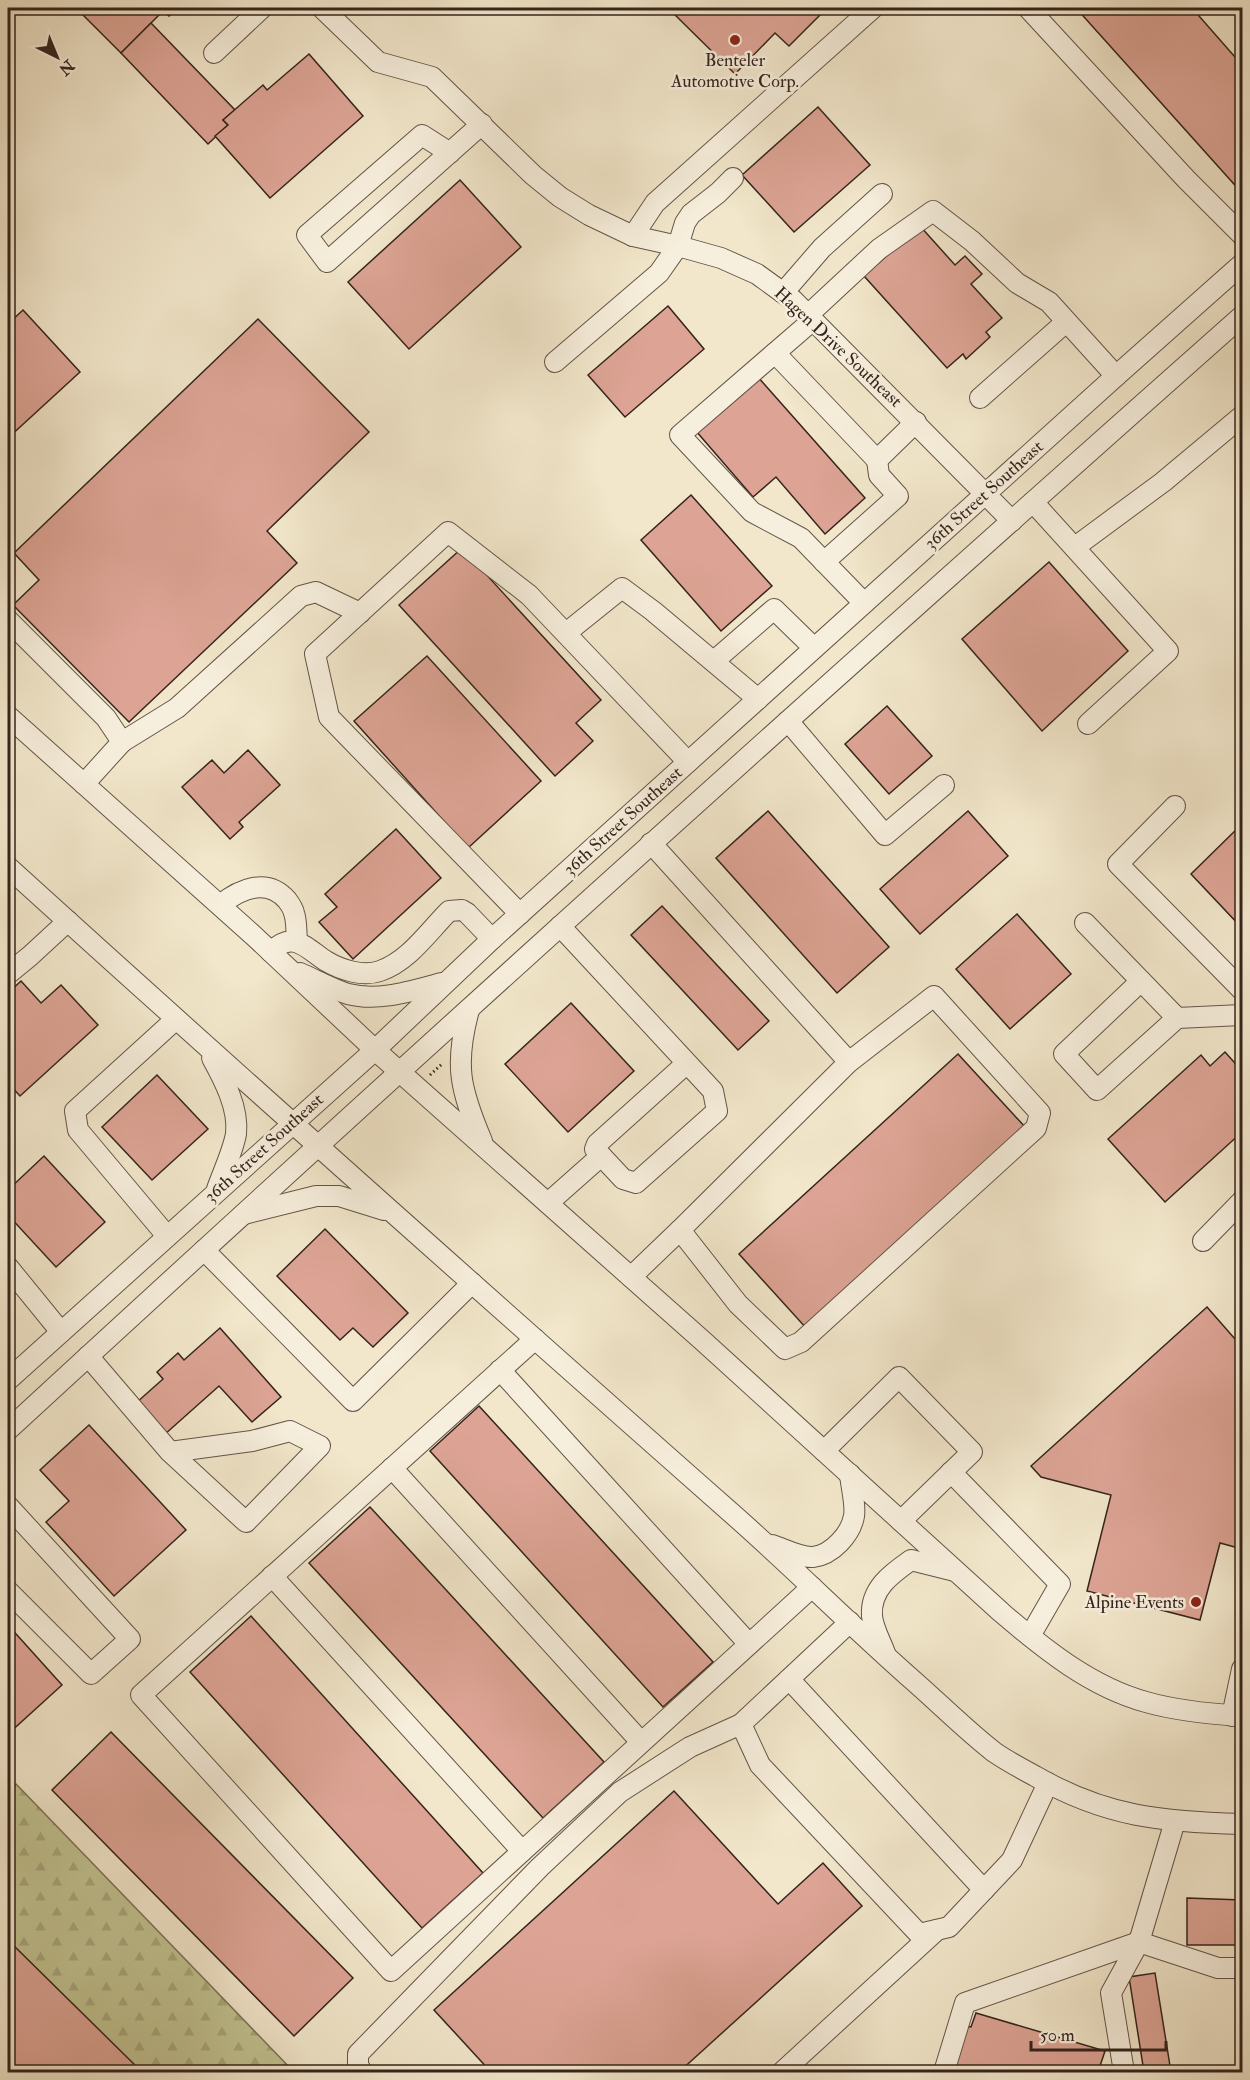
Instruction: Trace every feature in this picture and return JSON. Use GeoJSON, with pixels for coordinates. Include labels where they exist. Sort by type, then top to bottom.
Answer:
{"type":"FeatureCollection","features":[{"type":"Feature","properties":{"kind":"street"},"geometry":{"type":"LineString","coordinates":[[214,53],[262,8]]}},
{"type":"Feature","properties":{"kind":"street","name":"Hagen Drive Southeast"},"geometry":{"type":"LineString","coordinates":[[322,8],[378,62],[432,76],[533,176],[560,197],[589,215],[633,236],[721,258],[757,274],[783,293],[916,422],[1012,521]]}},
{"type":"Feature","properties":{"kind":"street"},"geometry":{"type":"LineString","coordinates":[[633,236],[655,203],[873,8]]}},
{"type":"Feature","properties":{"kind":"street"},"geometry":{"type":"LineString","coordinates":[[1028,8],[1186,179],[1242,235]]}},
{"type":"Feature","properties":{"kind":"street"},"geometry":{"type":"LineString","coordinates":[[450,153],[422,135],[307,235],[327,262],[450,153],[482,124]]}},
{"type":"Feature","properties":{"kind":"street"},"geometry":{"type":"LineString","coordinates":[[555,362],[659,273],[678,246],[685,223],[691,214],[733,178]]}},
{"type":"Feature","properties":{"kind":"street"},"geometry":{"type":"LineString","coordinates":[[783,293],[822,248],[882,194]]}},
{"type":"Feature","properties":{"kind":"street"},"geometry":{"type":"LineString","coordinates":[[864,603],[801,538],[753,512],[680,435],[775,353],[879,249],[933,211],[972,241],[1017,283],[1049,302],[1116,376]]}},
{"type":"Feature","properties":{"kind":"street","name":"36th Street Southeast"},"geometry":{"type":"LineString","coordinates":[[8,1380],[375,1050],[492,939],[1242,264]]}},
{"type":"Feature","properties":{"kind":"street","name":"36th Street Southeast"},"geometry":{"type":"LineString","coordinates":[[8,1430],[317,1144],[1242,316]]}},
{"type":"Feature","properties":{"kind":"street"},"geometry":{"type":"LineString","coordinates":[[980,398],[1066,322]]}},
{"type":"Feature","properties":{"kind":"street"},"geometry":{"type":"LineString","coordinates":[[775,353],[877,460],[879,475],[898,496],[824,562]]}},
{"type":"Feature","properties":{"kind":"street"},"geometry":{"type":"LineString","coordinates":[[1075,547],[1163,482],[1242,416]]}},
{"type":"Feature","properties":{"kind":"street"},"geometry":{"type":"LineString","coordinates":[[877,460],[916,422]]}},
{"type":"Feature","properties":{"kind":"street"},"geometry":{"type":"LineString","coordinates":[[1032,502],[1168,651],[1088,724]]}},
{"type":"Feature","properties":{"kind":"street"},"geometry":{"type":"LineString","coordinates":[[520,914],[329,717],[315,654],[448,532],[529,594],[688,762]]}},
{"type":"Feature","properties":{"kind":"street"},"geometry":{"type":"LineString","coordinates":[[566,633],[622,588],[758,699]]}},
{"type":"Feature","properties":{"kind":"street"},"geometry":{"type":"LineString","coordinates":[[84,784],[122,742],[177,708],[301,596],[316,592],[360,613]]}},
{"type":"Feature","properties":{"kind":"street"},"geometry":{"type":"LineString","coordinates":[[714,661],[774,609],[814,648]]}},
{"type":"Feature","properties":{"kind":"street"},"geometry":{"type":"LineString","coordinates":[[8,620],[106,718],[122,742]]}},
{"type":"Feature","properties":{"kind":"street"},"geometry":{"type":"LineString","coordinates":[[9,718],[220,905],[375,1050],[1046,1650],[1094,1681],[1146,1702],[1211,1714],[1237,1716],[1242,1668]]}},
{"type":"Feature","properties":{"kind":"street"},"geometry":{"type":"LineString","coordinates":[[788,722],[885,835],[944,785]]}},
{"type":"Feature","properties":{"kind":"street"},"geometry":{"type":"LineString","coordinates":[[1175,806],[1118,864],[1242,990]]}},
{"type":"Feature","properties":{"kind":"street"},"geometry":{"type":"LineString","coordinates":[[651,843],[849,1062]]}},
{"type":"Feature","properties":{"kind":"street"},"geometry":{"type":"LineString","coordinates":[[8,867],[390,1211],[767,1544],[886,1657],[996,1754],[1069,1794],[1117,1811],[1158,1820],[1242,1824]]}},
{"type":"Feature","properties":{"kind":"street"},"geometry":{"type":"LineString","coordinates":[[220,905],[233,894],[247,888],[257,886],[274,889],[284,897],[294,912],[297,941]]}},
{"type":"Feature","properties":{"kind":"street"},"geometry":{"type":"LineString","coordinates":[[271,952],[278,945],[297,941],[342,969],[360,973],[377,972],[393,965],[408,954],[449,911],[462,910],[492,939]]}},
{"type":"Feature","properties":{"kind":"street"},"geometry":{"type":"LineString","coordinates":[[8,974],[30,957],[68,921]]}},
{"type":"Feature","properties":{"kind":"street"},"geometry":{"type":"LineString","coordinates":[[1085,923],[1177,1018]]}},
{"type":"Feature","properties":{"kind":"street"},"geometry":{"type":"LineString","coordinates":[[560,926],[713,1090],[717,1111],[636,1183],[623,1179],[595,1149],[597,1144],[687,1063]]}},
{"type":"Feature","properties":{"kind":"street"},"geometry":{"type":"LineString","coordinates":[[289,969],[349,994],[368,996],[391,996],[444,983]]}},
{"type":"Feature","properties":{"kind":"street"},"geometry":{"type":"LineString","coordinates":[[1141,981],[1064,1054],[1097,1090],[1177,1018],[1242,1015]]}},
{"type":"Feature","properties":{"kind":"street"},"geometry":{"type":"LineString","coordinates":[[631,1277],[849,1062],[934,996],[1040,1113],[1036,1128],[801,1342],[784,1349],[738,1304],[680,1230]]}},
{"type":"Feature","properties":{"kind":"street"},"geometry":{"type":"LineString","coordinates":[[470,1009],[461,1039],[460,1070],[468,1108],[484,1146]]}},
{"type":"Feature","properties":{"kind":"street"},"geometry":{"type":"LineString","coordinates":[[167,1236],[78,1130],[75,1111],[176,1019]]}},
{"type":"Feature","properties":{"kind":"street"},"geometry":{"type":"LineString","coordinates":[[205,1045],[225,1083],[234,1112],[236,1134],[217,1190]]}},
{"type":"Feature","properties":{"kind":"street"},"geometry":{"type":"LineString","coordinates":[[548,1203],[601,1156]]}},
{"type":"Feature","properties":{"kind":"street"},"geometry":{"type":"LineString","coordinates":[[241,1215],[316,1197],[339,1196],[390,1211]]}},
{"type":"Feature","properties":{"kind":"street"},"geometry":{"type":"LineString","coordinates":[[1203,1241],[1242,1201]]}},
{"type":"Feature","properties":{"kind":"street"},"geometry":{"type":"LineString","coordinates":[[204,1250],[353,1401],[471,1283]]}},
{"type":"Feature","properties":{"kind":"street"},"geometry":{"type":"LineString","coordinates":[[8,1267],[61,1332]]}},
{"type":"Feature","properties":{"kind":"street"},"geometry":{"type":"LineString","coordinates":[[535,1339],[141,1695],[391,1971],[812,1587]]}},
{"type":"Feature","properties":{"kind":"street"},"geometry":{"type":"LineString","coordinates":[[88,1356],[170,1452],[246,1522],[320,1446],[290,1431],[252,1441],[170,1452]]}},
{"type":"Feature","properties":{"kind":"street"},"geometry":{"type":"LineString","coordinates":[[500,1370],[749,1644]]}},
{"type":"Feature","properties":{"kind":"street"},"geometry":{"type":"LineString","coordinates":[[824,1451],[899,1377],[972,1452],[901,1521]]}},
{"type":"Feature","properties":{"kind":"street"},"geometry":{"type":"LineString","coordinates":[[392,1468],[641,1742]]}},
{"type":"Feature","properties":{"kind":"street"},"geometry":{"type":"LineString","coordinates":[[951,1472],[1060,1584],[1030,1636]]}},
{"type":"Feature","properties":{"kind":"street"},"geometry":{"type":"LineString","coordinates":[[767,1544],[811,1557],[824,1554],[837,1544],[850,1529],[855,1515],[850,1474]]}},
{"type":"Feature","properties":{"kind":"street"},"geometry":{"type":"LineString","coordinates":[[8,1506],[130,1639],[91,1674],[8,1591]]}},
{"type":"Feature","properties":{"kind":"street"},"geometry":{"type":"LineString","coordinates":[[886,1657],[872,1617],[875,1593],[889,1576],[911,1560],[957,1572]]}},
{"type":"Feature","properties":{"kind":"street"},"geometry":{"type":"LineString","coordinates":[[272,1576],[522,1851]]}},
{"type":"Feature","properties":{"kind":"street"},"geometry":{"type":"LineString","coordinates":[[362,2073],[357,2065],[358,2054],[540,1867],[620,1792],[690,1747],[741,1724],[850,1622]]}},
{"type":"Feature","properties":{"kind":"street"},"geometry":{"type":"LineString","coordinates":[[789,1679],[984,1890]]}},
{"type":"Feature","properties":{"kind":"street"},"geometry":{"type":"LineString","coordinates":[[741,1724],[760,1765],[919,1934],[949,1927],[1012,1860],[1048,1783]]}},
{"type":"Feature","properties":{"kind":"street"},"geometry":{"type":"LineString","coordinates":[[1124,2073],[1111,1993],[1139,1942],[1175,1821]]}},
{"type":"Feature","properties":{"kind":"street"},"geometry":{"type":"LineString","coordinates":[[782,2073],[937,1930]]}},
{"type":"Feature","properties":{"kind":"street"},"geometry":{"type":"LineString","coordinates":[[944,2073],[965,2003],[1139,1942],[1218,1968],[1242,1968]]}},
{"type":"Feature","properties":{"kind":"path"},"geometry":{"type":"LineString","coordinates":[[430,1075],[443,1063]]}},
{"type":"Feature","properties":{"kind":"green space"},"geometry":{"type":"Polygon","coordinates":[[[16,1784],[294,2072],[133,2072],[8,1945],[8,1795],[16,1784]]]}},
{"type":"Feature","properties":{"kind":"building"},"geometry":{"type":"Polygon","coordinates":[[[76,8],[177,8],[169,16],[163,11],[121,53],[76,8]]]}},
{"type":"Feature","properties":{"kind":"building","name":"Benteler Automotive Corp."},"geometry":{"type":"Polygon","coordinates":[[[676,8],[827,8],[789,46],[775,33],[735,74],[672,12],[676,8]]]}},
{"type":"Feature","properties":{"kind":"building"},"geometry":{"type":"Polygon","coordinates":[[[1076,8],[1192,8],[1242,65],[1242,193],[1076,8]]]}},
{"type":"Feature","properties":{"kind":"building"},"geometry":{"type":"Polygon","coordinates":[[[151,23],[235,110],[223,120],[228,125],[208,144],[121,53],[151,23]]]}},
{"type":"Feature","properties":{"kind":"building"},"geometry":{"type":"Polygon","coordinates":[[[309,54],[363,116],[270,198],[215,136],[228,125],[223,120],[263,85],[267,90],[309,54]]]}},
{"type":"Feature","properties":{"kind":"building"},"geometry":{"type":"Polygon","coordinates":[[[818,107],[870,165],[794,232],[742,175],[818,107]]]}},
{"type":"Feature","properties":{"kind":"building"},"geometry":{"type":"Polygon","coordinates":[[[460,180],[521,247],[409,349],[348,282],[460,180]]]}},
{"type":"Feature","properties":{"kind":"building"},"geometry":{"type":"Polygon","coordinates":[[[920,226],[955,265],[965,256],[982,274],[971,284],[1002,318],[986,332],[990,337],[966,359],[963,354],[947,368],[864,276],[920,226]]]}},
{"type":"Feature","properties":{"kind":"building"},"geometry":{"type":"Polygon","coordinates":[[[668,306],[704,349],[625,417],[588,375],[668,306]]]}},
{"type":"Feature","properties":{"kind":"building"},"geometry":{"type":"Polygon","coordinates":[[[23,310],[80,372],[8,438],[8,324],[23,310]]]}},
{"type":"Feature","properties":{"kind":"building"},"geometry":{"type":"Polygon","coordinates":[[[258,319],[369,432],[267,531],[297,563],[129,722],[13,605],[39,580],[14,553],[258,319]]]}},
{"type":"Feature","properties":{"kind":"building"},"geometry":{"type":"Polygon","coordinates":[[[758,377],[865,498],[825,534],[776,477],[753,497],[696,431],[758,377]]]}},
{"type":"Feature","properties":{"kind":"building"},"geometry":{"type":"Polygon","coordinates":[[[691,495],[772,586],[721,631],[641,540],[691,495]]]}},
{"type":"Feature","properties":{"kind":"building"},"geometry":{"type":"Polygon","coordinates":[[[462,548],[601,700],[576,723],[593,741],[555,776],[399,605],[462,548]]]}},
{"type":"Feature","properties":{"kind":"building"},"geometry":{"type":"Polygon","coordinates":[[[1049,562],[1128,651],[1042,731],[962,639],[1049,562]]]}},
{"type":"Feature","properties":{"kind":"building"},"geometry":{"type":"Polygon","coordinates":[[[427,656],[541,781],[468,848],[354,721],[427,656]]]}},
{"type":"Feature","properties":{"kind":"building"},"geometry":{"type":"Polygon","coordinates":[[[887,706],[932,756],[889,794],[845,744],[887,706]]]}},
{"type":"Feature","properties":{"kind":"building"},"geometry":{"type":"Polygon","coordinates":[[[248,750],[280,785],[239,822],[243,827],[230,839],[182,787],[212,760],[224,773],[248,750]]]}},
{"type":"Feature","properties":{"kind":"building"},"geometry":{"type":"Polygon","coordinates":[[[768,811],[889,947],[837,993],[716,858],[768,811]]]}},
{"type":"Feature","properties":{"kind":"building"},"geometry":{"type":"Polygon","coordinates":[[[968,811],[1008,856],[920,934],[880,889],[968,811]]]}},
{"type":"Feature","properties":{"kind":"building"},"geometry":{"type":"Polygon","coordinates":[[[1242,824],[1242,928],[1191,874],[1242,824]]]}},
{"type":"Feature","properties":{"kind":"building"},"geometry":{"type":"Polygon","coordinates":[[[396,829],[441,878],[353,959],[319,922],[337,907],[325,894],[396,829]]]}},
{"type":"Feature","properties":{"kind":"building"},"geometry":{"type":"Polygon","coordinates":[[[662,906],[769,1021],[738,1050],[631,935],[662,906]]]}},
{"type":"Feature","properties":{"kind":"building"},"geometry":{"type":"Polygon","coordinates":[[[1017,914],[1071,974],[1010,1029],[956,969],[1017,914]]]}},
{"type":"Feature","properties":{"kind":"building"},"geometry":{"type":"Polygon","coordinates":[[[21,981],[41,1003],[61,985],[98,1025],[20,1096],[8,1083],[8,993],[21,981]]]}},
{"type":"Feature","properties":{"kind":"building"},"geometry":{"type":"Polygon","coordinates":[[[571,1003],[634,1071],[568,1132],[505,1064],[571,1003]]]}},
{"type":"Feature","properties":{"kind":"building"},"geometry":{"type":"Polygon","coordinates":[[[1225,1052],[1242,1071],[1242,1132],[1165,1202],[1108,1139],[1201,1055],[1210,1066],[1225,1052]]]}},
{"type":"Feature","properties":{"kind":"building"},"geometry":{"type":"Polygon","coordinates":[[[958,1054],[1026,1128],[807,1329],[739,1254],[958,1054]]]}},
{"type":"Feature","properties":{"kind":"building"},"geometry":{"type":"Polygon","coordinates":[[[157,1075],[208,1129],[152,1180],[102,1127],[157,1075]]]}},
{"type":"Feature","properties":{"kind":"building"},"geometry":{"type":"Polygon","coordinates":[[[44,1156],[105,1222],[56,1267],[8,1215],[8,1190],[44,1156]]]}},
{"type":"Feature","properties":{"kind":"building"},"geometry":{"type":"Polygon","coordinates":[[[325,1229],[408,1313],[373,1347],[353,1328],[340,1340],[277,1276],[325,1229]]]}},
{"type":"Feature","properties":{"kind":"building"},"geometry":{"type":"Polygon","coordinates":[[[1207,1307],[1242,1347],[1242,1549],[1220,1543],[1200,1620],[1087,1591],[1111,1495],[1041,1477],[1031,1466],[1207,1307]]]}},
{"type":"Feature","properties":{"kind":"building"},"geometry":{"type":"Polygon","coordinates":[[[220,1328],[281,1397],[252,1422],[219,1386],[164,1435],[136,1403],[163,1379],[157,1372],[178,1353],[184,1360],[220,1328]]]}},
{"type":"Feature","properties":{"kind":"building"},"geometry":{"type":"Polygon","coordinates":[[[479,1406],[713,1662],[663,1707],[430,1451],[479,1406]]]}},
{"type":"Feature","properties":{"kind":"building"},"geometry":{"type":"Polygon","coordinates":[[[89,1425],[186,1530],[114,1596],[46,1522],[69,1501],[40,1470],[89,1425]]]}},
{"type":"Feature","properties":{"kind":"building"},"geometry":{"type":"Polygon","coordinates":[[[370,1507],[604,1762],[543,1818],[309,1563],[370,1507]]]}},
{"type":"Feature","properties":{"kind":"building"},"geometry":{"type":"Polygon","coordinates":[[[251,1616],[483,1873],[422,1928],[190,1672],[251,1616]]]}},
{"type":"Feature","properties":{"kind":"building"},"geometry":{"type":"Polygon","coordinates":[[[8,1625],[62,1685],[8,1734],[8,1625]]]}},
{"type":"Feature","properties":{"kind":"building"},"geometry":{"type":"Polygon","coordinates":[[[111,1732],[353,1978],[294,2036],[52,1790],[111,1732]]]}},
{"type":"Feature","properties":{"kind":"building"},"geometry":{"type":"Polygon","coordinates":[[[674,1791],[778,1904],[823,1863],[862,1906],[679,2072],[491,2072],[434,2010],[674,1791]]]}},
{"type":"Feature","properties":{"kind":"building"},"geometry":{"type":"Polygon","coordinates":[[[1187,1898],[1242,1900],[1242,1945],[1187,1945],[1187,1898]]]}},
{"type":"Feature","properties":{"kind":"building"},"geometry":{"type":"Polygon","coordinates":[[[8,1940],[142,2072],[8,2072],[8,1940]]]}},
{"type":"Feature","properties":{"kind":"building"},"geometry":{"type":"Polygon","coordinates":[[[1155,1973],[1171,2072],[1144,2072],[1129,1977],[1155,1973]]]}},
{"type":"Feature","properties":{"kind":"building"},"geometry":{"type":"Polygon","coordinates":[[[976,2013],[1105,2051],[1098,2072],[951,2072],[966,2026],[971,2027],[976,2013]]]}},
{"type":"Feature","properties":{"kind":"place","name":"Benteler Automotive Corp."},"geometry":{"type":"Point","coordinates":[735,40]}},
{"type":"Feature","properties":{"kind":"place","name":"Alpine Events"},"geometry":{"type":"Point","coordinates":[1196,1602]}}]}
